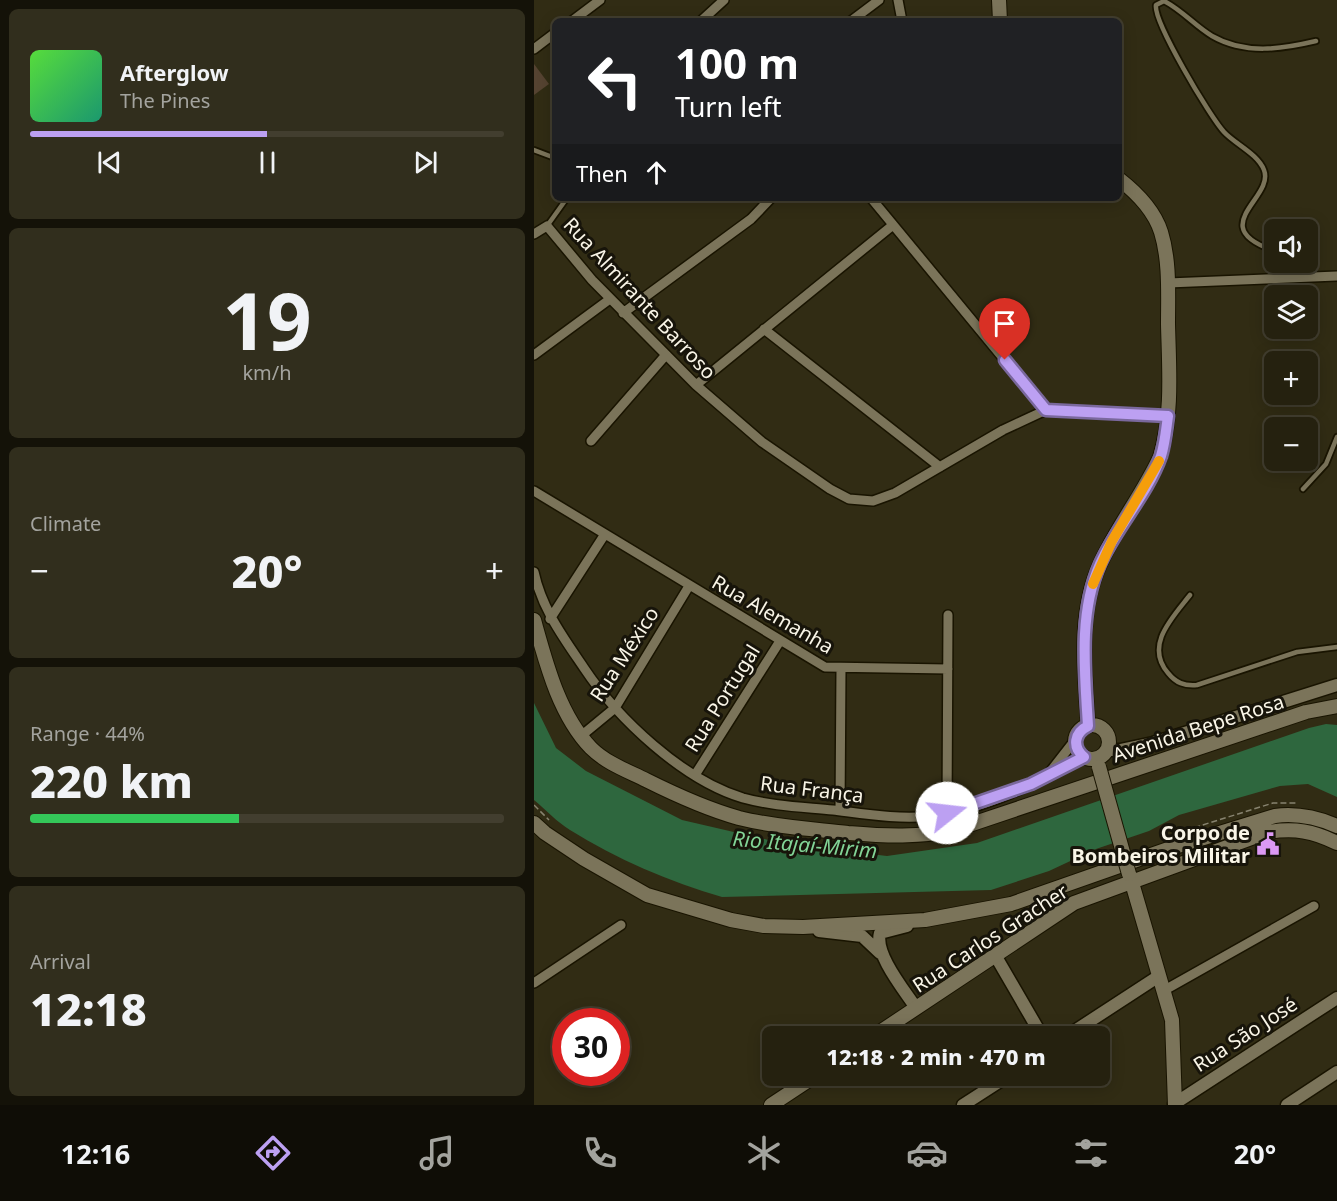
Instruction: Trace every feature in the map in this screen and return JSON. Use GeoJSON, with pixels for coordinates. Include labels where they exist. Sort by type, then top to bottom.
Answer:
{"type":"FeatureCollection","features":[{"type":"Feature","properties":{"kind":"main road"},"geometry":{"type":"LineString","coordinates":[[999,0],[1000,18]]}},
{"type":"Feature","properties":{"kind":"main road"},"geometry":{"type":"LineString","coordinates":[[1088,726],[1085,646],[1089,599],[1100,563],[1160,457],[1168,416],[1168,283],[1161,231],[1143,201],[1122,182]]}},
{"type":"Feature","properties":{"kind":"main road","name":"Avenida Bepe Rosa"},"geometry":{"type":"LineString","coordinates":[[534,620],[562,701],[581,736],[593,750],[613,764],[678,795],[739,818],[798,828],[913,836],[937,834],[978,823],[1306,712],[1337,706]]}},
{"type":"Feature","properties":{"kind":"main road"},"geometry":{"type":"LineString","coordinates":[[1097,758],[1077,750],[1075,740],[1080,731],[1088,726],[1099,727],[1107,734],[1097,758],[1159,976],[1174,1038],[1175,1104]]}},
{"type":"Feature","properties":{"kind":"main road"},"geometry":{"type":"LineString","coordinates":[[534,823],[544,833],[584,859],[646,895],[731,920],[764,926],[803,927],[925,920],[961,915],[1022,900],[1252,821],[1290,814],[1315,817],[1337,826]]}},
{"type":"Feature","properties":{"kind":"main road","name":"Rua Carlos Gracher"},"geometry":{"type":"LineString","coordinates":[[889,1026],[1074,903],[1131,878],[1268,832],[1287,829],[1310,831],[1337,843]]}},
{"type":"Feature","properties":{"kind":"main road"},"geometry":{"type":"LineString","coordinates":[[771,1105],[800,1086]]}},
{"type":"Feature","properties":{"kind":"street"},"geometry":{"type":"LineString","coordinates":[[576,18],[600,0]]}},
{"type":"Feature","properties":{"kind":"street"},"geometry":{"type":"LineString","coordinates":[[704,18],[724,0]]}},
{"type":"Feature","properties":{"kind":"street"},"geometry":{"type":"LineString","coordinates":[[855,18],[879,0]]}},
{"type":"Feature","properties":{"kind":"street"},"geometry":{"type":"LineString","coordinates":[[898,0],[901,18]]}},
{"type":"Feature","properties":{"kind":"street"},"geometry":{"type":"LineString","coordinates":[[534,49],[552,35]]}},
{"type":"Feature","properties":{"kind":"street"},"geometry":{"type":"LineString","coordinates":[[623,313],[751,219],[768,201]]}},
{"type":"Feature","properties":{"kind":"street"},"geometry":{"type":"LineString","coordinates":[[873,201],[1046,410]]}},
{"type":"Feature","properties":{"kind":"street"},"geometry":{"type":"LineString","coordinates":[[696,385],[893,225]]}},
{"type":"Feature","properties":{"kind":"street","name":"Rua Almirante Barroso"},"geometry":{"type":"LineString","coordinates":[[534,234],[547,226],[623,313],[696,385],[762,442],[830,489],[849,499],[865,502],[882,499],[1010,426],[1046,410],[1168,416]]}},
{"type":"Feature","properties":{"kind":"street"},"geometry":{"type":"LineString","coordinates":[[1168,283],[1337,276]]}},
{"type":"Feature","properties":{"kind":"street"},"geometry":{"type":"LineString","coordinates":[[534,355],[610,299]]}},
{"type":"Feature","properties":{"kind":"street"},"geometry":{"type":"LineString","coordinates":[[764,329],[940,467]]}},
{"type":"Feature","properties":{"kind":"street"},"geometry":{"type":"LineString","coordinates":[[591,441],[665,356]]}},
{"type":"Feature","properties":{"kind":"street","name":"Rua Alemanha"},"geometry":{"type":"LineString","coordinates":[[534,491],[825,667],[948,669]]}},
{"type":"Feature","properties":{"kind":"street"},"geometry":{"type":"LineString","coordinates":[[550,619],[605,534]]}},
{"type":"Feature","properties":{"kind":"street","name":"Rua França"},"geometry":{"type":"LineString","coordinates":[[534,572],[550,619],[596,687],[615,708],[670,758],[695,775],[741,797],[769,804],[900,817],[947,813],[1097,758]]}},
{"type":"Feature","properties":{"kind":"street","name":"Rua México"},"geometry":{"type":"LineString","coordinates":[[581,736],[615,708],[689,585]]}},
{"type":"Feature","properties":{"kind":"street"},"geometry":{"type":"LineString","coordinates":[[947,813],[948,615]]}},
{"type":"Feature","properties":{"kind":"street","name":"Rua Portugal"},"geometry":{"type":"LineString","coordinates":[[695,775],[780,641]]}},
{"type":"Feature","properties":{"kind":"street"},"geometry":{"type":"LineString","coordinates":[[840,811],[841,669]]}},
{"type":"Feature","properties":{"kind":"street"},"geometry":{"type":"LineString","coordinates":[[1097,758],[1119,750],[1153,743],[1337,685]]}},
{"type":"Feature","properties":{"kind":"street","name":"Rua França"},"geometry":{"type":"LineString","coordinates":[[1044,778],[1063,760],[1075,740]]}},
{"type":"Feature","properties":{"kind":"street"},"geometry":{"type":"LineString","coordinates":[[1163,991],[1314,906]]}},
{"type":"Feature","properties":{"kind":"street"},"geometry":{"type":"LineString","coordinates":[[883,956],[879,944],[880,933],[925,920]]}},
{"type":"Feature","properties":{"kind":"street"},"geometry":{"type":"LineString","coordinates":[[534,983],[621,925]]}},
{"type":"Feature","properties":{"kind":"street"},"geometry":{"type":"LineString","coordinates":[[803,927],[818,932],[862,936],[872,942],[916,1008]]}},
{"type":"Feature","properties":{"kind":"street"},"geometry":{"type":"LineString","coordinates":[[996,955],[1036,1026]]}},
{"type":"Feature","properties":{"kind":"street"},"geometry":{"type":"LineString","coordinates":[[1082,1026],[1159,976]]}},
{"type":"Feature","properties":{"kind":"street","name":"Rua São José"},"geometry":{"type":"LineString","coordinates":[[1175,1104],[1337,998]]}},
{"type":"Feature","properties":{"kind":"street"},"geometry":{"type":"LineString","coordinates":[[1287,1105],[1337,1072]]}},
{"type":"Feature","properties":{"kind":"street"},"geometry":{"type":"LineString","coordinates":[[963,1105],[992,1086]]}},
{"type":"Feature","properties":{"kind":"lane"},"geometry":{"type":"LineString","coordinates":[[1264,247],[1247,237],[1243,229],[1245,216],[1265,179],[1265,171],[1260,163],[1224,132],[1207,108],[1155,11],[1156,5],[1164,1],[1213,37],[1248,49],[1287,48],[1316,41]]}},
{"type":"Feature","properties":{"kind":"lane"},"geometry":{"type":"LineString","coordinates":[[534,150],[552,157]]}},
{"type":"Feature","properties":{"kind":"lane"},"geometry":{"type":"LineString","coordinates":[[547,226],[565,201]]}},
{"type":"Feature","properties":{"kind":"lane"},"geometry":{"type":"LineString","coordinates":[[1312,273],[1315,276]]}},
{"type":"Feature","properties":{"kind":"lane"},"geometry":{"type":"LineString","coordinates":[[1303,489],[1326,464],[1337,437]]}},
{"type":"Feature","properties":{"kind":"lane"},"geometry":{"type":"LineString","coordinates":[[1190,595],[1165,627],[1158,646],[1160,662],[1176,682],[1185,686],[1197,685],[1297,652],[1337,647]]}},
{"type":"Feature","properties":{"kind":"path"},"geometry":{"type":"LineString","coordinates":[[1174,834],[1273,803],[1299,803]]}},
{"type":"Feature","properties":{"kind":"path"},"geometry":{"type":"LineString","coordinates":[[534,805],[553,824]]}},
{"type":"Feature","properties":{"kind":"shaded area"},"geometry":{"type":"Polygon","coordinates":[[[534,703],[556,748],[586,771],[682,820],[786,844],[887,856],[977,843],[1326,724],[1337,725],[1337,797],[1308,784],[1280,786],[1179,815],[1149,831],[1096,849],[1049,871],[991,890],[722,897],[663,877],[606,851],[565,827],[534,800],[534,703]]]}},
{"type":"Feature","properties":{"kind":"building"},"geometry":{"type":"Polygon","coordinates":[[[534,64],[549,84],[534,95],[534,64]]]}},
{"type":"Feature","properties":{"kind":"slow traffic"},"geometry":{"type":"LineString","coordinates":[[1093,584],[1100,563],[1159,461]]}},
{"type":"Feature","properties":{"kind":"place","name":"Corpo de Bombeiros Militar"},"geometry":{"type":"Point","coordinates":[1268,844]}},
{"type":"Feature","properties":{"kind":"route"},"geometry":{"type":"LineString","coordinates":[[947,813],[1031,784],[1084,757],[1077,750],[1075,740],[1080,731],[1088,726],[1085,646],[1089,599],[1093,583],[1100,563],[1153,472],[1165,441],[1168,416],[1046,410],[1005,360]]}},
{"type":"Feature","properties":{"kind":"water label","name":"Rio Itajaí-Mirim"},"geometry":{"type":"Point","coordinates":[805,844]}}]}
